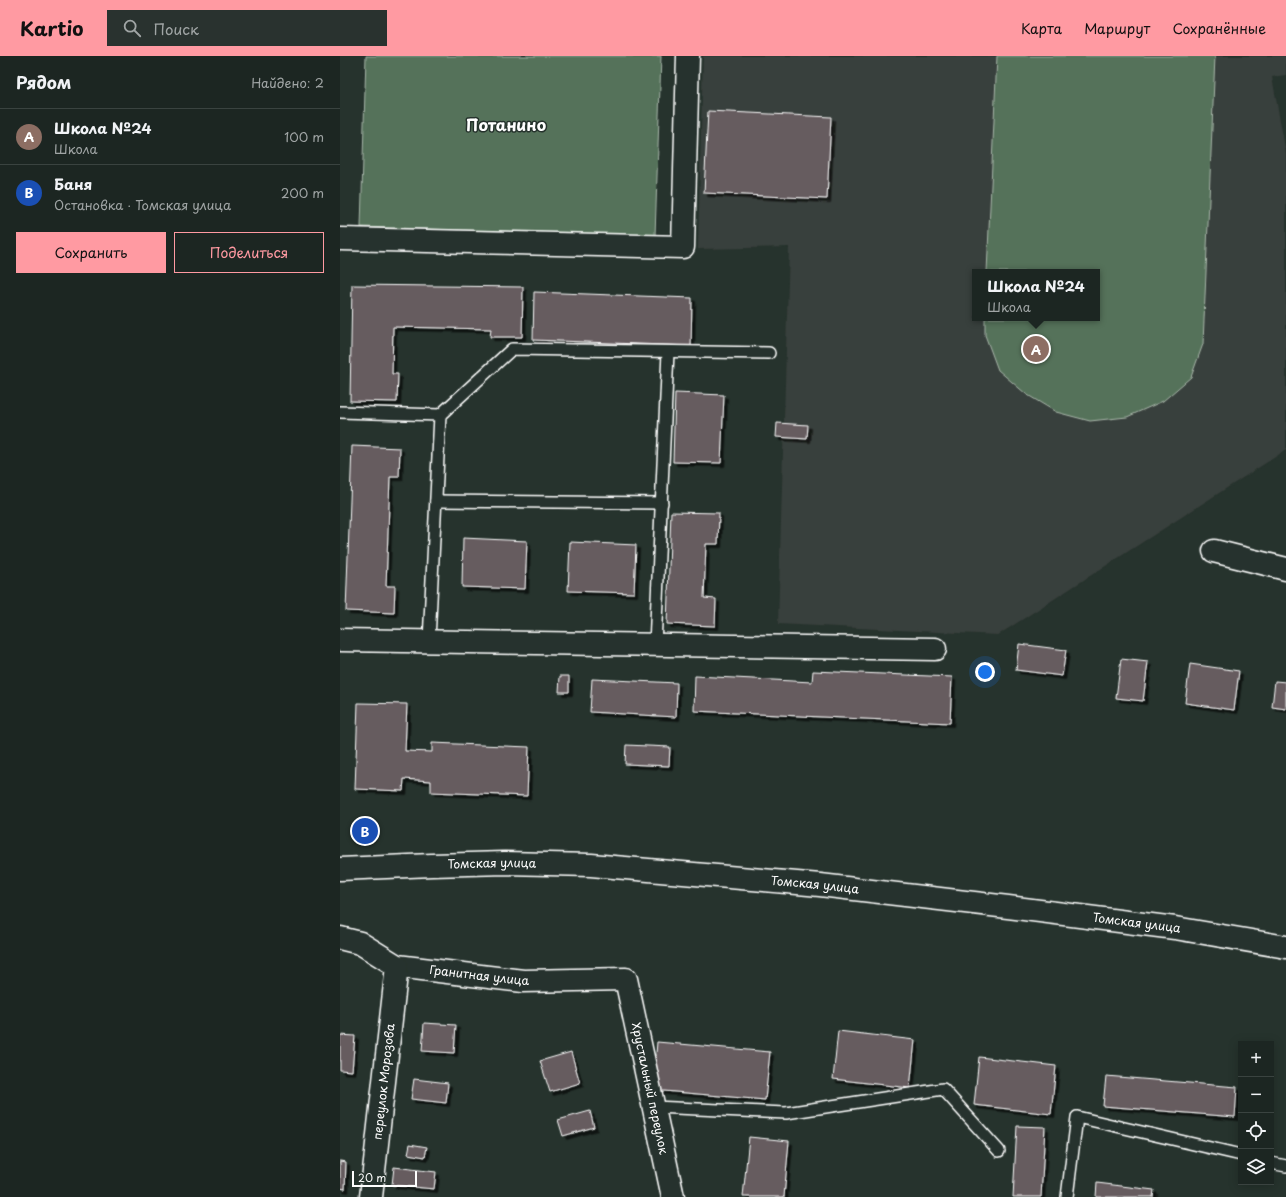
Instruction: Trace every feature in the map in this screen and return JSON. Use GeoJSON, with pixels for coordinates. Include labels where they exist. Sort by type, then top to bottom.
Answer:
{"type":"FeatureCollection","features":[{"type":"Feature","properties":{"kind":"street"},"geometry":{"type":"LineString","coordinates":[[340,239],[683,247],[688,56]]}},
{"type":"Feature","properties":{"kind":"street"},"geometry":{"type":"LineString","coordinates":[[1214,551],[1286,569]]}},
{"type":"Feature","properties":{"kind":"street"},"geometry":{"type":"LineString","coordinates":[[340,640],[935,649]]}},
{"type":"Feature","properties":{"kind":"street","name":"Томская улица"},"geometry":{"type":"LineString","coordinates":[[340,869],[498,863],[591,865],[820,885],[1008,907],[1175,928],[1286,947]]}},
{"type":"Feature","properties":{"kind":"street","name":"Гранитная улица"},"geometry":{"type":"LineString","coordinates":[[340,938],[360,942],[397,966],[522,981],[626,980]]}},
{"type":"Feature","properties":{"kind":"street","name":"переулок Морозова"},"geometry":{"type":"LineString","coordinates":[[371,1197],[397,966]]}},
{"type":"Feature","properties":{"kind":"street","name":"Хрустальный переулок"},"geometry":{"type":"LineString","coordinates":[[626,980],[673,1197]]}},
{"type":"Feature","properties":{"kind":"lane"},"geometry":{"type":"LineString","coordinates":[[340,412],[440,415],[512,349],[769,354]]}},
{"type":"Feature","properties":{"kind":"lane"},"geometry":{"type":"LineString","coordinates":[[655,644],[668,352]]}},
{"type":"Feature","properties":{"kind":"lane"},"geometry":{"type":"LineString","coordinates":[[429,641],[440,415]]}},
{"type":"Feature","properties":{"kind":"lane"},"geometry":{"type":"LineString","coordinates":[[436,501],[662,503]]}},
{"type":"Feature","properties":{"kind":"lane"},"geometry":{"type":"LineString","coordinates":[[654,1107],[786,1113],[943,1089],[999,1151]]}},
{"type":"Feature","properties":{"kind":"lane"},"geometry":{"type":"LineString","coordinates":[[1067,1197],[1077,1117],[1238,1154]]}},
{"type":"Feature","properties":{"kind":"lane"},"geometry":{"type":"LineString","coordinates":[[1274,1163],[1286,1166]]}},
{"type":"Feature","properties":{"kind":"shaded area"},"geometry":{"type":"Polygon","coordinates":[[[703,56],[1286,56],[1286,75],[1272,77],[1286,153],[1286,450],[998,635],[778,624],[789,247],[698,249],[703,56]]]}},
{"type":"Feature","properties":{"kind":"green space"},"geometry":{"type":"Polygon","coordinates":[[[366,56],[661,56],[655,236],[361,227],[366,56]]]}},
{"type":"Feature","properties":{"kind":"green space"},"geometry":{"type":"Polygon","coordinates":[[[997,56],[1215,56],[1203,344],[1191,377],[1163,401],[1127,417],[1090,421],[1056,412],[1026,394],[998,370],[985,335],[985,321],[1100,321],[1100,269],[987,269],[997,56]]]}},
{"type":"Feature","properties":{"kind":"building"},"geometry":{"type":"Polygon","coordinates":[[[708,111],[831,117],[827,199],[704,193],[708,111]]]}},
{"type":"Feature","properties":{"kind":"building"},"geometry":{"type":"Polygon","coordinates":[[[352,285],[523,287],[522,337],[490,337],[491,329],[393,327],[392,374],[398,374],[397,402],[350,401],[352,285]]]}},
{"type":"Feature","properties":{"kind":"building"},"geometry":{"type":"Polygon","coordinates":[[[534,292],[692,298],[691,346],[533,340],[534,292]]]}},
{"type":"Feature","properties":{"kind":"building"},"geometry":{"type":"Polygon","coordinates":[[[675,393],[724,395],[721,463],[673,462],[675,393]]]}},
{"type":"Feature","properties":{"kind":"building"},"geometry":{"type":"Polygon","coordinates":[[[777,423],[808,425],[807,439],[776,437],[777,423]]]}},
{"type":"Feature","properties":{"kind":"building"},"geometry":{"type":"Polygon","coordinates":[[[352,446],[400,448],[399,477],[390,477],[386,586],[395,586],[394,613],[346,611],[352,446]]]}},
{"type":"Feature","properties":{"kind":"building"},"geometry":{"type":"Polygon","coordinates":[[[671,512],[719,513],[718,544],[706,544],[704,598],[716,599],[715,626],[667,624],[671,512]]]}},
{"type":"Feature","properties":{"kind":"building"},"geometry":{"type":"Polygon","coordinates":[[[463,538],[527,541],[525,589],[462,587],[463,538]]]}},
{"type":"Feature","properties":{"kind":"building"},"geometry":{"type":"Polygon","coordinates":[[[570,542],[636,545],[634,593],[568,591],[570,542]]]}},
{"type":"Feature","properties":{"kind":"building"},"geometry":{"type":"Polygon","coordinates":[[[1019,644],[1066,650],[1062,676],[1016,670],[1019,644]]]}},
{"type":"Feature","properties":{"kind":"building"},"geometry":{"type":"Polygon","coordinates":[[[1121,659],[1148,662],[1143,701],[1116,698],[1121,659]]]}},
{"type":"Feature","properties":{"kind":"building"},"geometry":{"type":"Polygon","coordinates":[[[1190,664],[1239,671],[1234,710],[1185,703],[1190,664]]]}},
{"type":"Feature","properties":{"kind":"building"},"geometry":{"type":"Polygon","coordinates":[[[813,671],[952,677],[950,723],[694,711],[695,676],[812,682],[813,671]]]}},
{"type":"Feature","properties":{"kind":"building"},"geometry":{"type":"Polygon","coordinates":[[[560,676],[569,676],[569,692],[559,692],[560,676]]]}},
{"type":"Feature","properties":{"kind":"building"},"geometry":{"type":"Polygon","coordinates":[[[592,679],[677,683],[676,717],[590,712],[592,679]]]}},
{"type":"Feature","properties":{"kind":"building"},"geometry":{"type":"Polygon","coordinates":[[[1275,681],[1286,682],[1286,709],[1272,707],[1275,681]]]}},
{"type":"Feature","properties":{"kind":"building"},"geometry":{"type":"Polygon","coordinates":[[[358,703],[407,704],[405,751],[432,752],[432,743],[529,747],[527,796],[431,792],[431,781],[404,779],[403,791],[355,789],[358,703]]]}},
{"type":"Feature","properties":{"kind":"building"},"geometry":{"type":"Polygon","coordinates":[[[626,745],[670,747],[669,766],[625,764],[626,745]]]}},
{"type":"Feature","properties":{"kind":"building"},"geometry":{"type":"Polygon","coordinates":[[[424,1023],[456,1025],[454,1053],[422,1051],[424,1023]]]}},
{"type":"Feature","properties":{"kind":"building"},"geometry":{"type":"Polygon","coordinates":[[[838,1031],[915,1040],[910,1088],[833,1079],[838,1031]]]}},
{"type":"Feature","properties":{"kind":"building"},"geometry":{"type":"Polygon","coordinates":[[[340,1035],[355,1036],[352,1071],[340,1070],[340,1035]]]}},
{"type":"Feature","properties":{"kind":"building"},"geometry":{"type":"Polygon","coordinates":[[[657,1042],[770,1052],[765,1100],[653,1090],[657,1042]]]}},
{"type":"Feature","properties":{"kind":"building"},"geometry":{"type":"Polygon","coordinates":[[[571,1052],[580,1083],[550,1092],[540,1061],[571,1052]]]}},
{"type":"Feature","properties":{"kind":"building"},"geometry":{"type":"Polygon","coordinates":[[[979,1057],[1056,1066],[1051,1114],[974,1105],[979,1057]]]}},
{"type":"Feature","properties":{"kind":"building"},"geometry":{"type":"Polygon","coordinates":[[[1106,1076],[1237,1087],[1235,1117],[1103,1106],[1106,1076]]]}},
{"type":"Feature","properties":{"kind":"building"},"geometry":{"type":"Polygon","coordinates":[[[414,1079],[448,1083],[446,1103],[411,1099],[414,1079]]]}},
{"type":"Feature","properties":{"kind":"building"},"geometry":{"type":"Polygon","coordinates":[[[590,1111],[594,1127],[563,1136],[558,1120],[590,1111]]]}},
{"type":"Feature","properties":{"kind":"building"},"geometry":{"type":"Polygon","coordinates":[[[1017,1126],[1045,1127],[1041,1197],[1013,1197],[1017,1126]]]}},
{"type":"Feature","properties":{"kind":"building"},"geometry":{"type":"Polygon","coordinates":[[[749,1137],[789,1141],[784,1197],[743,1197],[749,1137]]]}},
{"type":"Feature","properties":{"kind":"building"},"geometry":{"type":"Polygon","coordinates":[[[410,1144],[427,1147],[425,1157],[408,1154],[410,1144]]]}},
{"type":"Feature","properties":{"kind":"building"},"geometry":{"type":"Polygon","coordinates":[[[340,1161],[346,1162],[345,1189],[340,1188],[340,1161]]]}},
{"type":"Feature","properties":{"kind":"building"},"geometry":{"type":"Polygon","coordinates":[[[394,1167],[436,1172],[434,1189],[392,1185],[394,1167]]]}},
{"type":"Feature","properties":{"kind":"building"},"geometry":{"type":"Polygon","coordinates":[[[1097,1183],[1154,1190],[1153,1197],[1096,1197],[1097,1183]]]}},
{"type":"Feature","properties":{"kind":"place","name":"Школа №24"},"geometry":{"type":"Point","coordinates":[1036,349]}},
{"type":"Feature","properties":{"kind":"place","name":"Баня"},"geometry":{"type":"Point","coordinates":[365,831]}},
{"type":"Feature","properties":{"kind":"district","name":"Потанино"},"geometry":{"type":"Point","coordinates":[506,125]}}]}
